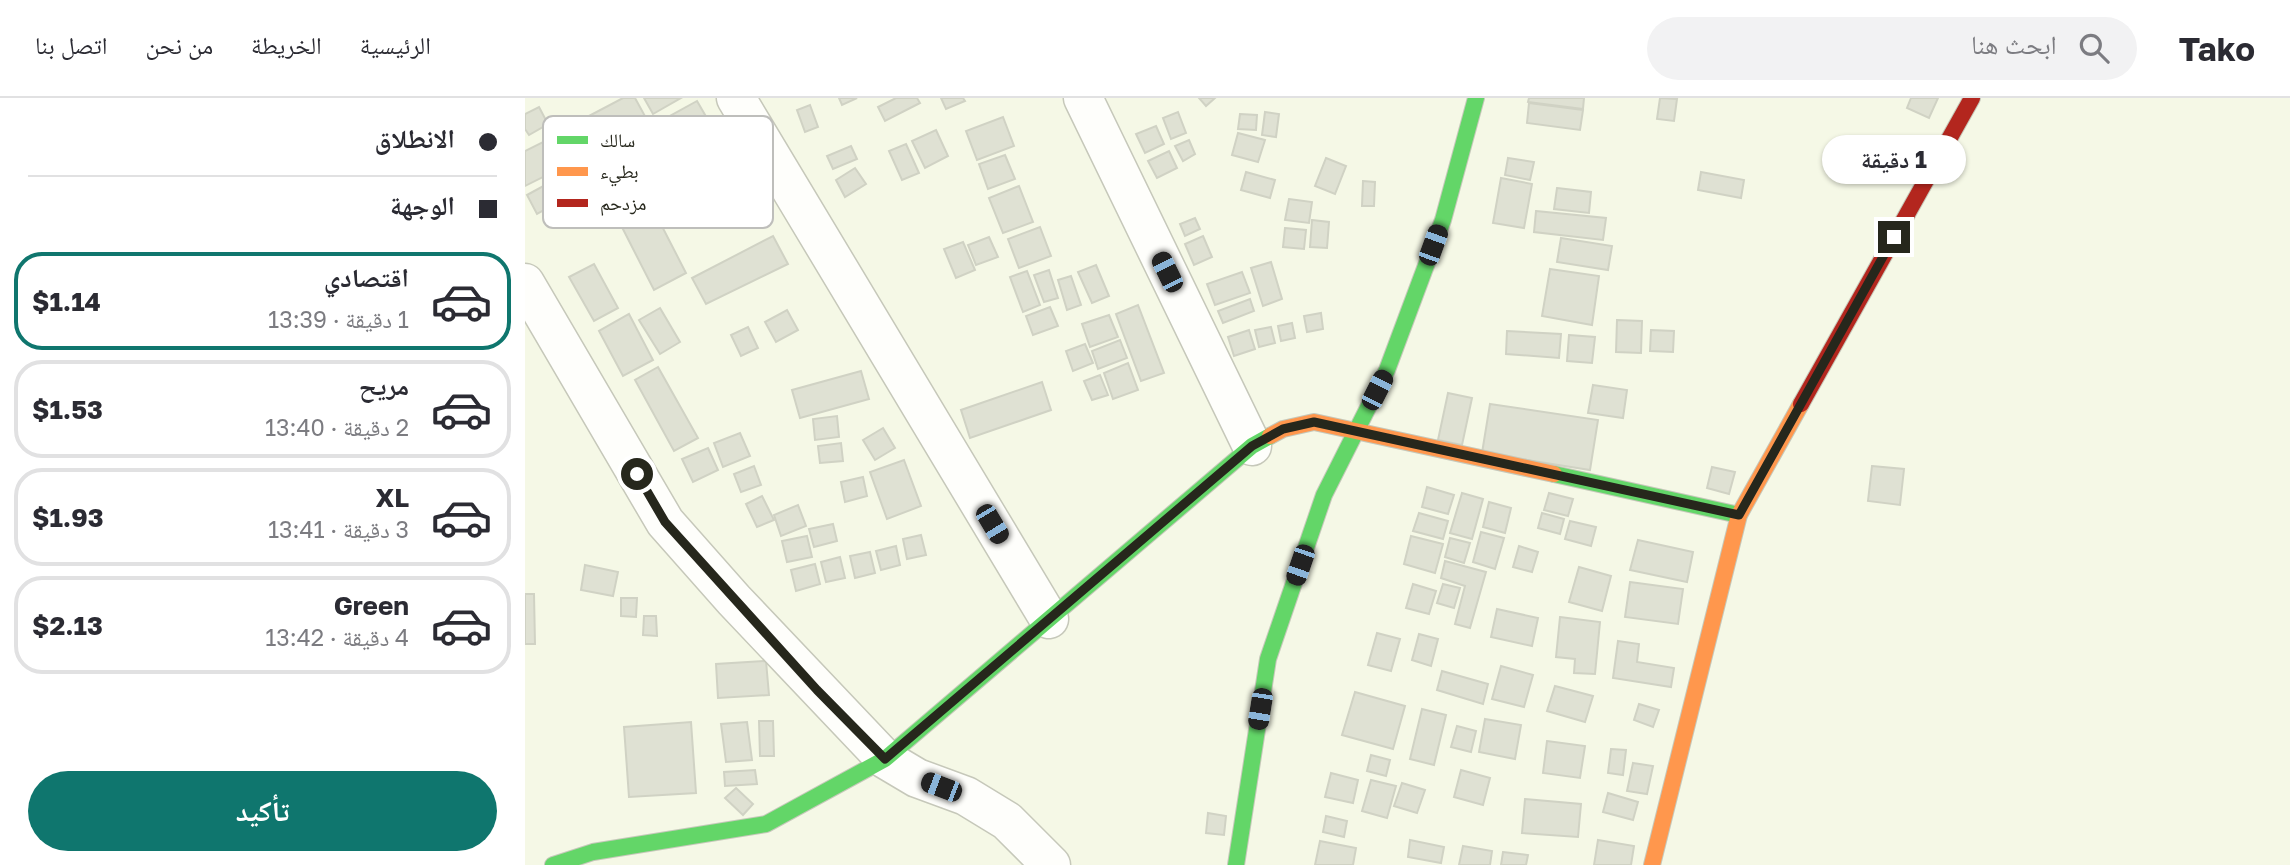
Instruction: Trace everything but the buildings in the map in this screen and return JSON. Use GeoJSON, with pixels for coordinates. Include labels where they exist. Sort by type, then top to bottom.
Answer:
{"type":"FeatureCollection","features":[{"type":"Feature","properties":{"kind":"street"},"geometry":{"type":"LineString","coordinates":[[736,98],[747,116]]}},
{"type":"Feature","properties":{"kind":"street"},"geometry":{"type":"LineString","coordinates":[[1083,98],[1252,446]]}},
{"type":"Feature","properties":{"kind":"street"},"geometry":{"type":"LineString","coordinates":[[1236,865],[1268,659],[1324,495],[1387,369],[1443,220],[1476,98]]}},
{"type":"Feature","properties":{"kind":"street"},"geometry":{"type":"LineString","coordinates":[[1652,865],[1739,515],[1972,98]]}},
{"type":"Feature","properties":{"kind":"street"},"geometry":{"type":"LineString","coordinates":[[773,160],[1049,619]]}},
{"type":"Feature","properties":{"kind":"street"},"geometry":{"type":"LineString","coordinates":[[525,283],[665,522],[808,680],[885,759],[918,778],[966,796],[1007,821],[1051,865]]}},
{"type":"Feature","properties":{"kind":"street"},"geometry":{"type":"LineString","coordinates":[[553,865],[593,852],[766,824],[885,759],[1252,446],[1283,429],[1314,422],[1739,515]]}},
{"type":"Feature","properties":{"kind":"traffic: fast"},"geometry":{"type":"LineString","coordinates":[[1236,865],[1268,659],[1324,495],[1387,370],[1443,220],[1476,98]]}},
{"type":"Feature","properties":{"kind":"traffic: fast"},"geometry":{"type":"LineString","coordinates":[[553,865],[593,852],[766,824],[885,759],[1252,446],[1270,436]]}},
{"type":"Feature","properties":{"kind":"traffic: fast"},"geometry":{"type":"LineString","coordinates":[[1554,474],[1739,515]]}},
{"type":"Feature","properties":{"kind":"traffic: slow"},"geometry":{"type":"LineString","coordinates":[[1652,865],[1739,515],[1801,404]]}},
{"type":"Feature","properties":{"kind":"traffic: slow"},"geometry":{"type":"LineString","coordinates":[[1270,436],[1283,429],[1314,422],[1554,474]]}},
{"type":"Feature","properties":{"kind":"traffic: jam"},"geometry":{"type":"LineString","coordinates":[[1801,404],[1972,98]]}},
{"type":"Feature","properties":{"kind":"route"},"geometry":{"type":"LineString","coordinates":[[637,474],[665,522],[817,690],[885,759],[1252,446],[1283,429],[1314,422],[1739,515],[1894,237]]}}]}
